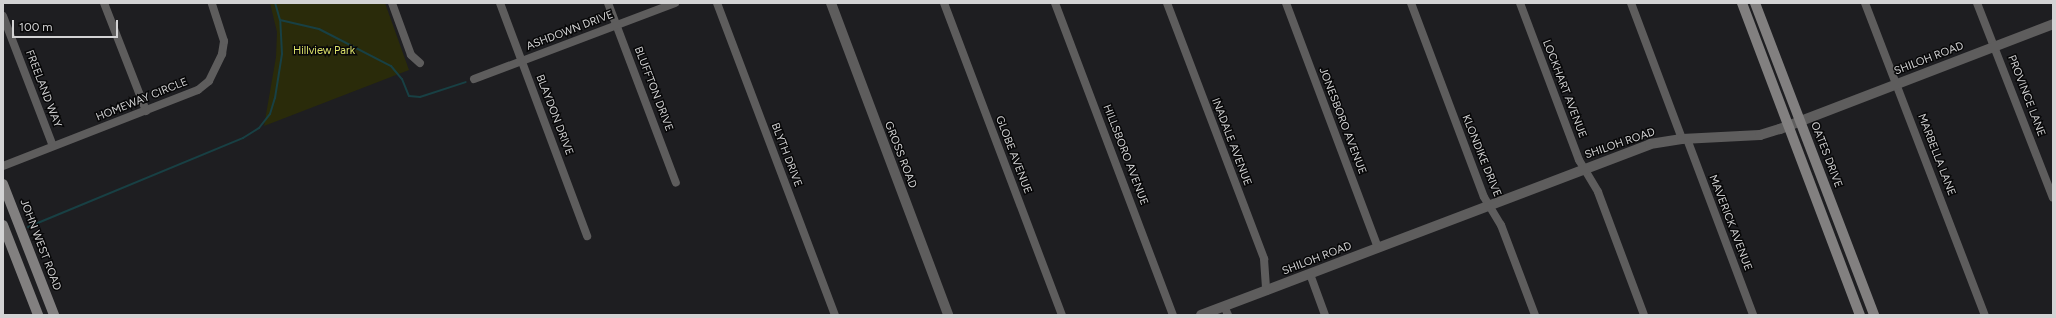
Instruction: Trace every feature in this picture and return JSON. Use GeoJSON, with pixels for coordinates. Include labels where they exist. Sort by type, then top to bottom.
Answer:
{"type":"FeatureCollection","features":[{"type":"Feature","properties":{"kind":"main road"},"geometry":{"type":"LineString","coordinates":[[1742,3],[1860,315]]}},
{"type":"Feature","properties":{"kind":"main road","name":"OATES DRIVE"},"geometry":{"type":"LineString","coordinates":[[1755,3],[1874,315]]}},
{"type":"Feature","properties":{"kind":"main road","name":"JOHN WEST ROAD"},"geometry":{"type":"LineString","coordinates":[[3,184],[54,315]]}},
{"type":"Feature","properties":{"kind":"main road"},"geometry":{"type":"LineString","coordinates":[[3,225],[38,315]]}},
{"type":"Feature","properties":{"kind":"street"},"geometry":{"type":"LineString","coordinates":[[104,3],[146,111]]}},
{"type":"Feature","properties":{"kind":"street","name":"HOMEWAY CIRCLE"},"geometry":{"type":"LineString","coordinates":[[3,166],[198,90],[208,80],[218,66],[224,41],[212,3]]}},
{"type":"Feature","properties":{"kind":"street"},"geometry":{"type":"LineString","coordinates":[[392,3],[411,55],[420,63]]}},
{"type":"Feature","properties":{"kind":"street","name":"BLAYDON DRIVE"},"geometry":{"type":"LineString","coordinates":[[500,3],[587,236]]}},
{"type":"Feature","properties":{"kind":"street","name":"BLUFFTON DRIVE"},"geometry":{"type":"LineString","coordinates":[[608,3],[676,183]]}},
{"type":"Feature","properties":{"kind":"street","name":"ASHDOWN DRIVE"},"geometry":{"type":"LineString","coordinates":[[474,79],[675,3]]}},
{"type":"Feature","properties":{"kind":"street","name":"BLYTH DRIVE"},"geometry":{"type":"LineString","coordinates":[[717,3],[835,315]]}},
{"type":"Feature","properties":{"kind":"street","name":"GROSS ROAD"},"geometry":{"type":"LineString","coordinates":[[831,3],[948,315]]}},
{"type":"Feature","properties":{"kind":"street","name":"GLOBE AVENUE"},"geometry":{"type":"LineString","coordinates":[[944,3],[1062,315]]}},
{"type":"Feature","properties":{"kind":"street","name":"HILLSBORO AVENUE"},"geometry":{"type":"LineString","coordinates":[[1055,3],[1174,315]]}},
{"type":"Feature","properties":{"kind":"street","name":"INADALE AVENUE"},"geometry":{"type":"LineString","coordinates":[[1167,3],[1264,259],[1266,291]]}},
{"type":"Feature","properties":{"kind":"street","name":"JONESBORO AVENUE"},"geometry":{"type":"LineString","coordinates":[[1286,3],[1378,248]]}},
{"type":"Feature","properties":{"kind":"street","name":"KLONDIKE DRIVE"},"geometry":{"type":"LineString","coordinates":[[1411,3],[1489,205],[1501,225],[1535,315]]}},
{"type":"Feature","properties":{"kind":"street","name":"LOCKHART AVENUE"},"geometry":{"type":"LineString","coordinates":[[1520,3],[1584,169],[1598,192],[1644,315]]}},
{"type":"Feature","properties":{"kind":"street","name":"MAVERICK AVENUE"},"geometry":{"type":"LineString","coordinates":[[1631,3],[1753,315]]}},
{"type":"Feature","properties":{"kind":"street","name":"MARBELLA LANE"},"geometry":{"type":"LineString","coordinates":[[1865,3],[1985,315]]}},
{"type":"Feature","properties":{"kind":"street","name":"PROVINCE LANE"},"geometry":{"type":"LineString","coordinates":[[1978,3],[2053,198]]}},
{"type":"Feature","properties":{"kind":"street","name":"FREELAND WAY"},"geometry":{"type":"LineString","coordinates":[[3,16],[53,146]]}},
{"type":"Feature","properties":{"kind":"street","name":"SHILOH ROAD"},"geometry":{"type":"LineString","coordinates":[[1201,315],[1226,311],[1266,291],[1650,144],[1684,139],[1760,135],[1788,126],[2053,24]]}},
{"type":"Feature","properties":{"kind":"street"},"geometry":{"type":"LineString","coordinates":[[1310,274],[1325,315]]}},
{"type":"Feature","properties":{"kind":"green space","name":"Hillview Park"},"geometry":{"type":"Polygon","coordinates":[[[270,3],[385,3],[409,70],[264,126],[276,57],[277,32],[270,3]]]}},
{"type":"Feature","properties":{"kind":"waterway"},"geometry":{"type":"LineString","coordinates":[[28,227],[243,138],[259,128],[270,114],[275,98],[282,54],[280,20],[275,3]]}},
{"type":"Feature","properties":{"kind":"waterway"},"geometry":{"type":"LineString","coordinates":[[280,20],[319,29],[391,66],[402,79],[409,96],[420,97],[466,82]]}}]}
